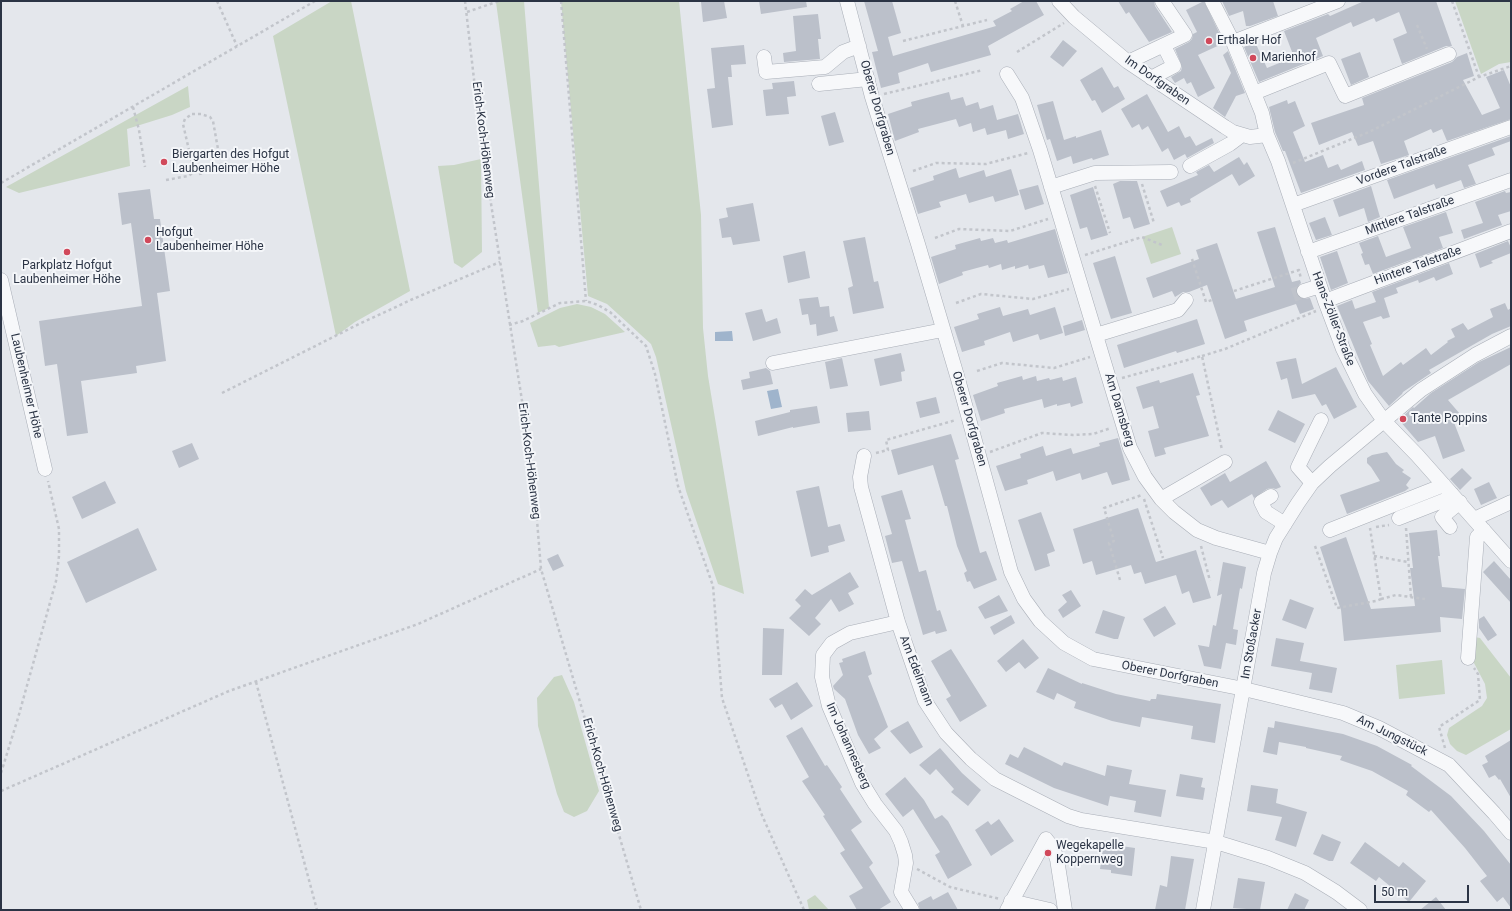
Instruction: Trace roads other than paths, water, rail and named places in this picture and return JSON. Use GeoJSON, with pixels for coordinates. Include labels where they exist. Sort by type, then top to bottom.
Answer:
{"type":"FeatureCollection","features":[{"type":"Feature","properties":{"kind":"street","name":"Oberer Dorfgraben"},"geometry":{"type":"LineString","coordinates":[[847,1],[868,79],[979,455],[1011,572],[1024,599],[1040,621],[1064,644],[1092,659],[1244,689]]}},
{"type":"Feature","properties":{"kind":"street","name":"Im Dorfgraben"},"geometry":{"type":"LineString","coordinates":[[1059,1],[1074,17],[1128,62],[1225,127],[1250,137],[1267,135]]}},
{"type":"Feature","properties":{"kind":"street"},"geometry":{"type":"LineString","coordinates":[[1128,62],[1185,35],[1162,1]]}},
{"type":"Feature","properties":{"kind":"street","name":"Hans-Zöller-Straße"},"geometry":{"type":"LineString","coordinates":[[1212,1],[1233,42],[1262,113],[1267,135],[1293,205],[1320,286],[1320,306],[1365,394],[1384,422],[1417,454],[1511,561]]}},
{"type":"Feature","properties":{"kind":"street"},"geometry":{"type":"LineString","coordinates":[[1233,42],[1338,1]]}},
{"type":"Feature","properties":{"kind":"street"},"geometry":{"type":"LineString","coordinates":[[764,57],[766,72],[825,67],[843,52],[859,46]]}},
{"type":"Feature","properties":{"kind":"street"},"geometry":{"type":"LineString","coordinates":[[1151,78],[1174,66],[1166,50]]}},
{"type":"Feature","properties":{"kind":"street"},"geometry":{"type":"LineString","coordinates":[[1254,93],[1329,64],[1345,96],[1449,54]]}},
{"type":"Feature","properties":{"kind":"street","name":"Am Damsberg"},"geometry":{"type":"LineString","coordinates":[[1007,74],[1022,98],[1040,150],[1130,448],[1145,477],[1161,499],[1174,512],[1197,530],[1216,538],[1270,553]]}},
{"type":"Feature","properties":{"kind":"street"},"geometry":{"type":"LineString","coordinates":[[819,84],[868,79]]}},
{"type":"Feature","properties":{"kind":"street","name":"Vordere Talstraße"},"geometry":{"type":"LineString","coordinates":[[1293,205],[1511,126]]}},
{"type":"Feature","properties":{"kind":"street"},"geometry":{"type":"LineString","coordinates":[[1190,166],[1230,144],[1242,135]]}},
{"type":"Feature","properties":{"kind":"street"},"geometry":{"type":"LineString","coordinates":[[1051,187],[1092,174],[1172,172]]}},
{"type":"Feature","properties":{"kind":"street","name":"Mittlere Talstraße"},"geometry":{"type":"LineString","coordinates":[[1308,252],[1511,180]]}},
{"type":"Feature","properties":{"kind":"street","name":"Hintere Talstraße"},"geometry":{"type":"LineString","coordinates":[[1320,306],[1511,231]]}},
{"type":"Feature","properties":{"kind":"street","name":"Laubenheimer Höhe"},"geometry":{"type":"LineString","coordinates":[[1,280],[45,469]]}},
{"type":"Feature","properties":{"kind":"street"},"geometry":{"type":"LineString","coordinates":[[1304,291],[1320,286]]}},
{"type":"Feature","properties":{"kind":"street"},"geometry":{"type":"LineString","coordinates":[[1096,335],[1178,310],[1186,300]]}},
{"type":"Feature","properties":{"kind":"street"},"geometry":{"type":"LineString","coordinates":[[773,363],[943,330]]}},
{"type":"Feature","properties":{"kind":"street","name":"Im Stoßacker"},"geometry":{"type":"LineString","coordinates":[[1203,910],[1264,573],[1270,553],[1285,524],[1312,483],[1330,466],[1421,390],[1475,355],[1511,336]]}},
{"type":"Feature","properties":{"kind":"street"},"geometry":{"type":"LineString","coordinates":[[1312,483],[1298,468],[1321,420]]}},
{"type":"Feature","properties":{"kind":"street","name":"Am Edelmann"},"geometry":{"type":"LineString","coordinates":[[864,456],[860,477],[861,487],[898,622],[925,701],[946,733],[970,759],[995,779],[1022,794],[1074,818],[1216,842],[1268,858],[1305,873],[1336,892],[1360,910]]}},
{"type":"Feature","properties":{"kind":"street"},"geometry":{"type":"LineString","coordinates":[[1161,499],[1225,462]]}},
{"type":"Feature","properties":{"kind":"street"},"geometry":{"type":"LineString","coordinates":[[1400,523],[1445,500],[1452,494]]}},
{"type":"Feature","properties":{"kind":"street"},"geometry":{"type":"LineString","coordinates":[[1450,526],[1442,517],[1452,494]]}},
{"type":"Feature","properties":{"kind":"street"},"geometry":{"type":"LineString","coordinates":[[1330,530],[1452,494]]}},
{"type":"Feature","properties":{"kind":"street"},"geometry":{"type":"LineString","coordinates":[[1271,496],[1261,502],[1266,512],[1285,524]]}},
{"type":"Feature","properties":{"kind":"street"},"geometry":{"type":"LineString","coordinates":[[1474,519],[1511,502]]}},
{"type":"Feature","properties":{"kind":"street"},"geometry":{"type":"LineString","coordinates":[[1468,658],[1477,537],[1484,530]]}},
{"type":"Feature","properties":{"kind":"street","name":"Im Johannesberg"},"geometry":{"type":"LineString","coordinates":[[898,622],[850,633],[832,643],[823,655],[822,677],[829,706],[862,783],[875,804],[896,832],[901,842],[906,863],[901,892],[912,910]]}},
{"type":"Feature","properties":{"kind":"street","name":"Am Jungstück"},"geometry":{"type":"LineString","coordinates":[[1244,689],[1343,713],[1379,728],[1449,765],[1494,813],[1511,834]]}},
{"type":"Feature","properties":{"kind":"street"},"geometry":{"type":"LineString","coordinates":[[1050,910],[1009,906],[1046,839],[1053,848],[1057,859],[1065,910]]}},
{"type":"Feature","properties":{"kind":"water"},"geometry":{"type":"Polygon","coordinates":[[[732,331],[733,341],[715,341],[715,332],[732,331]]]}},
{"type":"Feature","properties":{"kind":"water"},"geometry":{"type":"Polygon","coordinates":[[[778,389],[782,407],[771,409],[767,391],[778,389]]]}},
{"type":"Feature","properties":{"kind":"tunnel"},"geometry":{"type":"LineString","coordinates":[[1293,295],[1304,291]]}},
{"type":"Feature","properties":{"kind":"place","name":"Erthaler Hof"},"geometry":{"type":"Point","coordinates":[1209,41]}},
{"type":"Feature","properties":{"kind":"place","name":"Marienhof"},"geometry":{"type":"Point","coordinates":[1253,58]}},
{"type":"Feature","properties":{"kind":"place","name":"Biergarten des Hofgut Laubenheimer Höhe"},"geometry":{"type":"Point","coordinates":[164,162]}},
{"type":"Feature","properties":{"kind":"place","name":"Hofgut Laubenheimer Höhe"},"geometry":{"type":"Point","coordinates":[148,240]}},
{"type":"Feature","properties":{"kind":"place","name":"Parkplatz Hofgut Laubenheimer Höhe"},"geometry":{"type":"Point","coordinates":[67,252]}},
{"type":"Feature","properties":{"kind":"place","name":"Tante Poppins"},"geometry":{"type":"Point","coordinates":[1403,419]}},
{"type":"Feature","properties":{"kind":"place","name":"Wegekapelle Koppernweg"},"geometry":{"type":"Point","coordinates":[1048,853]}}]}
